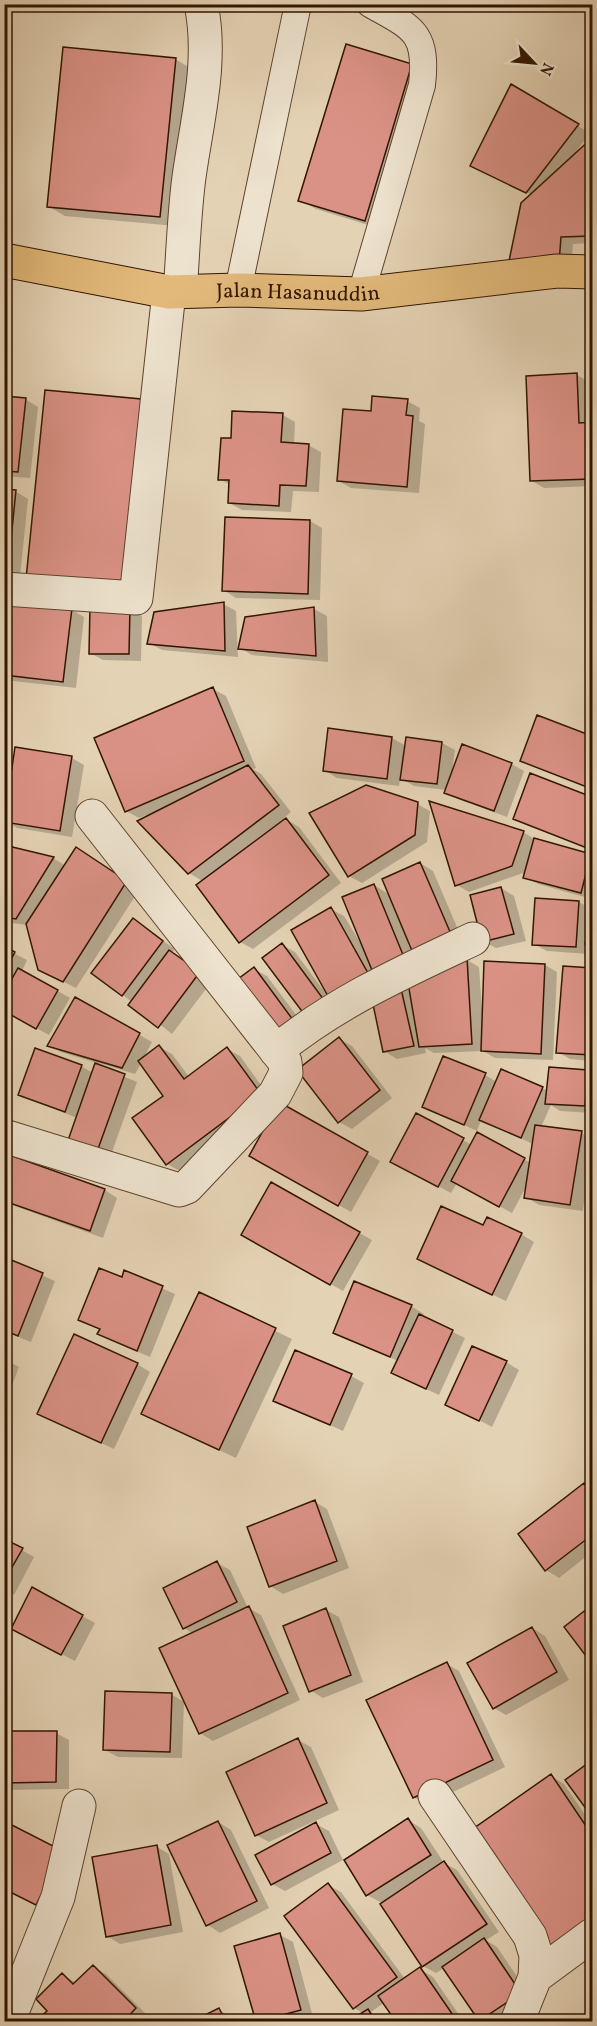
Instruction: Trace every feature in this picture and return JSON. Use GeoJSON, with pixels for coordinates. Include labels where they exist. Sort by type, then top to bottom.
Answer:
{"type":"FeatureCollection","features":[{"type":"Feature","properties":{"kind":"highway","name":"Jalan Hasanuddin"},"geometry":{"type":"LineString","coordinates":[[4,260],[175,292],[238,290],[361,294],[557,271],[592,272]]}},
{"type":"Feature","properties":{"kind":"street"},"geometry":{"type":"LineString","coordinates":[[4,589],[136,598],[205,63],[207,34],[201,4]]}},
{"type":"Feature","properties":{"kind":"street"},"geometry":{"type":"LineString","coordinates":[[4,1136],[179,1190],[187,1187],[282,1084],[286,1073],[285,1062],[92,816]]}},
{"type":"Feature","properties":{"kind":"street"},"geometry":{"type":"LineString","coordinates":[[276,1052],[299,1033],[369,987],[473,939]]}},
{"type":"Feature","properties":{"kind":"street"},"geometry":{"type":"LineString","coordinates":[[435,1796],[530,1936],[536,1955],[535,1977],[517,2022]]}},
{"type":"Feature","properties":{"kind":"street"},"geometry":{"type":"LineString","coordinates":[[8,2022],[58,1897],[79,1806]]}},
{"type":"Feature","properties":{"kind":"street"},"geometry":{"type":"LineString","coordinates":[[535,1977],[592,1935]]}},
{"type":"Feature","properties":{"kind":"lane"},"geometry":{"type":"LineString","coordinates":[[238,290],[298,4]]}},
{"type":"Feature","properties":{"kind":"lane"},"geometry":{"type":"LineString","coordinates":[[361,294],[422,85],[424,64],[421,43],[411,27],[370,4]]}},
{"type":"Feature","properties":{"kind":"building"},"geometry":{"type":"Polygon","coordinates":[[[346,44],[412,64],[365,221],[298,201],[346,44]]]}},
{"type":"Feature","properties":{"kind":"building"},"geometry":{"type":"Polygon","coordinates":[[[63,47],[176,58],[160,217],[47,207],[63,47]]]}},
{"type":"Feature","properties":{"kind":"building"},"geometry":{"type":"Polygon","coordinates":[[[511,84],[579,124],[526,193],[470,166],[511,84]]]}},
{"type":"Feature","properties":{"kind":"building"},"geometry":{"type":"Polygon","coordinates":[[[592,138],[592,236],[561,237],[559,263],[509,261],[521,203],[592,138]]]}},
{"type":"Feature","properties":{"kind":"building"},"geometry":{"type":"Polygon","coordinates":[[[577,373],[579,423],[592,422],[592,479],[530,481],[526,376],[577,373]]]}},
{"type":"Feature","properties":{"kind":"building"},"geometry":{"type":"Polygon","coordinates":[[[45,390],[152,400],[133,589],[26,579],[45,390]]]}},
{"type":"Feature","properties":{"kind":"building"},"geometry":{"type":"Polygon","coordinates":[[[4,396],[26,398],[18,472],[4,471],[4,396]]]}},
{"type":"Feature","properties":{"kind":"building"},"geometry":{"type":"Polygon","coordinates":[[[372,396],[408,399],[406,415],[413,416],[407,487],[337,481],[343,409],[371,411],[372,396]]]}},
{"type":"Feature","properties":{"kind":"building"},"geometry":{"type":"Polygon","coordinates":[[[232,411],[283,413],[281,442],[309,444],[306,486],[280,485],[279,506],[228,503],[229,480],[218,480],[221,438],[231,438],[232,411]]]}},
{"type":"Feature","properties":{"kind":"building"},"geometry":{"type":"Polygon","coordinates":[[[4,489],[16,490],[7,580],[4,579],[4,489]]]}},
{"type":"Feature","properties":{"kind":"building"},"geometry":{"type":"Polygon","coordinates":[[[225,517],[310,520],[308,594],[222,591],[225,517]]]}},
{"type":"Feature","properties":{"kind":"building"},"geometry":{"type":"Polygon","coordinates":[[[4,600],[72,608],[63,682],[4,675],[4,600]]]}},
{"type":"Feature","properties":{"kind":"building"},"geometry":{"type":"Polygon","coordinates":[[[224,602],[225,651],[147,644],[154,612],[224,602]]]}},
{"type":"Feature","properties":{"kind":"building"},"geometry":{"type":"Polygon","coordinates":[[[90,606],[130,607],[129,654],[89,654],[90,606]]]}},
{"type":"Feature","properties":{"kind":"building"},"geometry":{"type":"Polygon","coordinates":[[[314,607],[316,656],[238,649],[245,617],[314,607]]]}},
{"type":"Feature","properties":{"kind":"building"},"geometry":{"type":"Polygon","coordinates":[[[213,687],[244,761],[125,812],[94,738],[213,687]]]}},
{"type":"Feature","properties":{"kind":"building"},"geometry":{"type":"Polygon","coordinates":[[[537,715],[592,736],[592,789],[520,761],[537,715]]]}},
{"type":"Feature","properties":{"kind":"building"},"geometry":{"type":"Polygon","coordinates":[[[328,728],[392,737],[387,779],[323,771],[328,728]]]}},
{"type":"Feature","properties":{"kind":"building"},"geometry":{"type":"Polygon","coordinates":[[[406,737],[442,742],[437,784],[400,780],[406,737]]]}},
{"type":"Feature","properties":{"kind":"building"},"geometry":{"type":"Polygon","coordinates":[[[462,744],[512,763],[494,811],[444,793],[462,744]]]}},
{"type":"Feature","properties":{"kind":"building"},"geometry":{"type":"Polygon","coordinates":[[[15,747],[72,756],[60,831],[4,822],[15,747]]]}},
{"type":"Feature","properties":{"kind":"building"},"geometry":{"type":"Polygon","coordinates":[[[248,765],[279,805],[188,874],[137,821],[248,765]]]}},
{"type":"Feature","properties":{"kind":"building"},"geometry":{"type":"Polygon","coordinates":[[[530,773],[592,797],[592,850],[513,819],[530,773]]]}},
{"type":"Feature","properties":{"kind":"building"},"geometry":{"type":"Polygon","coordinates":[[[366,785],[418,802],[415,835],[348,877],[309,813],[366,785]]]}},
{"type":"Feature","properties":{"kind":"building"},"geometry":{"type":"Polygon","coordinates":[[[429,801],[524,831],[512,866],[455,886],[429,801]]]}},
{"type":"Feature","properties":{"kind":"building"},"geometry":{"type":"Polygon","coordinates":[[[286,818],[329,875],[239,943],[196,885],[286,818]]]}},
{"type":"Feature","properties":{"kind":"building"},"geometry":{"type":"Polygon","coordinates":[[[534,838],[591,854],[581,893],[523,878],[534,838]]]}},
{"type":"Feature","properties":{"kind":"building"},"geometry":{"type":"Polygon","coordinates":[[[4,845],[54,857],[16,919],[4,917],[4,845]]]}},
{"type":"Feature","properties":{"kind":"building"},"geometry":{"type":"Polygon","coordinates":[[[76,847],[127,881],[63,982],[38,970],[26,924],[76,847]]]}},
{"type":"Feature","properties":{"kind":"building"},"geometry":{"type":"Polygon","coordinates":[[[420,862],[454,941],[415,958],[382,879],[420,862]]]}},
{"type":"Feature","properties":{"kind":"building"},"geometry":{"type":"Polygon","coordinates":[[[374,884],[406,962],[374,975],[342,897],[374,884]]]}},
{"type":"Feature","properties":{"kind":"building"},"geometry":{"type":"Polygon","coordinates":[[[501,887],[514,934],[482,942],[470,895],[501,887]]]}},
{"type":"Feature","properties":{"kind":"building"},"geometry":{"type":"Polygon","coordinates":[[[535,898],[579,901],[576,947],[532,945],[535,898]]]}},
{"type":"Feature","properties":{"kind":"building"},"geometry":{"type":"Polygon","coordinates":[[[331,907],[373,982],[333,1005],[291,930],[331,907]]]}},
{"type":"Feature","properties":{"kind":"building"},"geometry":{"type":"Polygon","coordinates":[[[592,913],[592,945],[585,944],[592,913]]]}},
{"type":"Feature","properties":{"kind":"building"},"geometry":{"type":"Polygon","coordinates":[[[133,918],[163,941],[122,996],[91,973],[133,918]]]}},
{"type":"Feature","properties":{"kind":"building"},"geometry":{"type":"Polygon","coordinates":[[[282,943],[324,1000],[304,1014],[262,958],[282,943]]]}},
{"type":"Feature","properties":{"kind":"building"},"geometry":{"type":"Polygon","coordinates":[[[4,946],[15,952],[4,973],[4,946]]]}},
{"type":"Feature","properties":{"kind":"building"},"geometry":{"type":"Polygon","coordinates":[[[169,950],[200,972],[158,1028],[128,1005],[169,950]]]}},
{"type":"Feature","properties":{"kind":"building"},"geometry":{"type":"Polygon","coordinates":[[[467,958],[472,1044],[419,1047],[407,977],[467,958]]]}},
{"type":"Feature","properties":{"kind":"building"},"geometry":{"type":"Polygon","coordinates":[[[484,961],[545,964],[541,1054],[481,1051],[484,961]]]}},
{"type":"Feature","properties":{"kind":"building"},"geometry":{"type":"Polygon","coordinates":[[[563,966],[592,968],[592,1055],[556,1053],[563,966]]]}},
{"type":"Feature","properties":{"kind":"building"},"geometry":{"type":"Polygon","coordinates":[[[254,967],[296,1024],[276,1039],[234,982],[254,967]]]}},
{"type":"Feature","properties":{"kind":"building"},"geometry":{"type":"Polygon","coordinates":[[[18,968],[58,990],[36,1029],[4,1011],[4,993],[18,968]]]}},
{"type":"Feature","properties":{"kind":"building"},"geometry":{"type":"Polygon","coordinates":[[[400,984],[414,1046],[383,1052],[370,990],[400,984]]]}},
{"type":"Feature","properties":{"kind":"building"},"geometry":{"type":"Polygon","coordinates":[[[75,997],[140,1033],[122,1068],[47,1046],[75,997]]]}},
{"type":"Feature","properties":{"kind":"building"},"geometry":{"type":"Polygon","coordinates":[[[339,1037],[380,1090],[338,1123],[297,1070],[339,1037]]]}},
{"type":"Feature","properties":{"kind":"building"},"geometry":{"type":"Polygon","coordinates":[[[159,1045],[184,1079],[227,1047],[261,1094],[166,1165],[132,1118],[163,1096],[138,1061],[159,1045]]]}},
{"type":"Feature","properties":{"kind":"building"},"geometry":{"type":"Polygon","coordinates":[[[35,1048],[82,1065],[65,1112],[18,1095],[35,1048]]]}},
{"type":"Feature","properties":{"kind":"building"},"geometry":{"type":"Polygon","coordinates":[[[443,1056],[486,1073],[464,1125],[422,1107],[443,1056]]]}},
{"type":"Feature","properties":{"kind":"building"},"geometry":{"type":"Polygon","coordinates":[[[95,1063],[125,1074],[94,1160],[65,1149],[95,1063]]]}},
{"type":"Feature","properties":{"kind":"building"},"geometry":{"type":"Polygon","coordinates":[[[549,1067],[588,1070],[585,1106],[545,1104],[549,1067]]]}},
{"type":"Feature","properties":{"kind":"building"},"geometry":{"type":"Polygon","coordinates":[[[501,1069],[543,1087],[521,1138],[479,1120],[501,1069]]]}},
{"type":"Feature","properties":{"kind":"building"},"geometry":{"type":"Polygon","coordinates":[[[279,1102],[368,1152],[338,1206],[249,1156],[279,1102]]]}},
{"type":"Feature","properties":{"kind":"building"},"geometry":{"type":"Polygon","coordinates":[[[416,1113],[464,1138],[438,1187],[390,1162],[416,1113]]]}},
{"type":"Feature","properties":{"kind":"building"},"geometry":{"type":"Polygon","coordinates":[[[535,1125],[582,1131],[570,1205],[524,1198],[535,1125]]]}},
{"type":"Feature","properties":{"kind":"building"},"geometry":{"type":"Polygon","coordinates":[[[477,1132],[525,1158],[499,1207],[451,1181],[477,1132]]]}},
{"type":"Feature","properties":{"kind":"building"},"geometry":{"type":"Polygon","coordinates":[[[4,1153],[105,1189],[90,1231],[4,1201],[4,1153]]]}},
{"type":"Feature","properties":{"kind":"building"},"geometry":{"type":"Polygon","coordinates":[[[271,1182],[360,1232],[330,1285],[241,1235],[271,1182]]]}},
{"type":"Feature","properties":{"kind":"building"},"geometry":{"type":"Polygon","coordinates":[[[441,1206],[483,1225],[487,1217],[522,1233],[492,1295],[417,1259],[441,1206]]]}},
{"type":"Feature","properties":{"kind":"building"},"geometry":{"type":"Polygon","coordinates":[[[4,1257],[43,1273],[18,1336],[4,1330],[4,1257]]]}},
{"type":"Feature","properties":{"kind":"building"},"geometry":{"type":"Polygon","coordinates":[[[99,1268],[122,1277],[124,1270],[163,1286],[137,1351],[97,1334],[100,1329],[78,1320],[99,1268]]]}},
{"type":"Feature","properties":{"kind":"building"},"geometry":{"type":"Polygon","coordinates":[[[354,1281],[412,1305],[390,1357],[333,1333],[354,1281]]]}},
{"type":"Feature","properties":{"kind":"building"},"geometry":{"type":"Polygon","coordinates":[[[199,1292],[276,1328],[219,1450],[141,1414],[199,1292]]]}},
{"type":"Feature","properties":{"kind":"building"},"geometry":{"type":"Polygon","coordinates":[[[419,1314],[453,1330],[426,1389],[391,1373],[419,1314]]]}},
{"type":"Feature","properties":{"kind":"building"},"geometry":{"type":"Polygon","coordinates":[[[74,1334],[138,1363],[101,1443],[37,1414],[74,1334]]]}},
{"type":"Feature","properties":{"kind":"building"},"geometry":{"type":"Polygon","coordinates":[[[472,1346],[507,1361],[479,1421],[445,1405],[472,1346]]]}},
{"type":"Feature","properties":{"kind":"building"},"geometry":{"type":"Polygon","coordinates":[[[295,1350],[352,1374],[330,1425],[273,1401],[295,1350]]]}},
{"type":"Feature","properties":{"kind":"building"},"geometry":{"type":"Polygon","coordinates":[[[584,1483],[592,1494],[592,1535],[545,1571],[518,1534],[584,1483]]]}},
{"type":"Feature","properties":{"kind":"building"},"geometry":{"type":"Polygon","coordinates":[[[315,1500],[337,1561],[269,1587],[247,1527],[315,1500]]]}},
{"type":"Feature","properties":{"kind":"building"},"geometry":{"type":"Polygon","coordinates":[[[4,1539],[23,1548],[4,1581],[4,1539]]]}},
{"type":"Feature","properties":{"kind":"building"},"geometry":{"type":"Polygon","coordinates":[[[217,1561],[237,1602],[183,1629],[163,1588],[217,1561]]]}},
{"type":"Feature","properties":{"kind":"building"},"geometry":{"type":"Polygon","coordinates":[[[32,1587],[83,1615],[61,1655],[11,1629],[32,1587]]]}},
{"type":"Feature","properties":{"kind":"building"},"geometry":{"type":"Polygon","coordinates":[[[592,1605],[592,1664],[564,1627],[592,1605]]]}},
{"type":"Feature","properties":{"kind":"building"},"geometry":{"type":"Polygon","coordinates":[[[249,1606],[288,1693],[199,1734],[159,1648],[249,1606]]]}},
{"type":"Feature","properties":{"kind":"building"},"geometry":{"type":"Polygon","coordinates":[[[326,1608],[351,1675],[309,1692],[283,1626],[326,1608]]]}},
{"type":"Feature","properties":{"kind":"building"},"geometry":{"type":"Polygon","coordinates":[[[532,1627],[557,1672],[493,1709],[467,1663],[532,1627]]]}},
{"type":"Feature","properties":{"kind":"building"},"geometry":{"type":"Polygon","coordinates":[[[447,1662],[493,1760],[413,1798],[366,1700],[447,1662]]]}},
{"type":"Feature","properties":{"kind":"building"},"geometry":{"type":"Polygon","coordinates":[[[105,1691],[172,1693],[170,1752],[103,1750],[105,1691]]]}},
{"type":"Feature","properties":{"kind":"building"},"geometry":{"type":"Polygon","coordinates":[[[4,1731],[57,1731],[56,1782],[4,1783],[4,1731]]]}},
{"type":"Feature","properties":{"kind":"building"},"geometry":{"type":"Polygon","coordinates":[[[298,1738],[327,1803],[255,1836],[226,1772],[298,1738]]]}},
{"type":"Feature","properties":{"kind":"building"},"geometry":{"type":"Polygon","coordinates":[[[591,1761],[592,1764],[592,1817],[565,1780],[591,1761]]]}},
{"type":"Feature","properties":{"kind":"building"},"geometry":{"type":"Polygon","coordinates":[[[551,1774],[592,1835],[592,1925],[551,1954],[467,1833],[551,1774]]]}},
{"type":"Feature","properties":{"kind":"building"},"geometry":{"type":"Polygon","coordinates":[[[408,1818],[431,1855],[366,1896],[344,1860],[408,1818]]]}},
{"type":"Feature","properties":{"kind":"building"},"geometry":{"type":"Polygon","coordinates":[[[4,1821],[63,1851],[36,1905],[4,1889],[4,1821]]]}},
{"type":"Feature","properties":{"kind":"building"},"geometry":{"type":"Polygon","coordinates":[[[218,1821],[257,1901],[206,1926],[167,1845],[218,1821]]]}},
{"type":"Feature","properties":{"kind":"building"},"geometry":{"type":"Polygon","coordinates":[[[316,1822],[331,1853],[271,1885],[255,1855],[316,1822]]]}},
{"type":"Feature","properties":{"kind":"building"},"geometry":{"type":"Polygon","coordinates":[[[157,1845],[171,1925],[106,1937],[92,1857],[157,1845]]]}},
{"type":"Feature","properties":{"kind":"building"},"geometry":{"type":"Polygon","coordinates":[[[444,1861],[487,1924],[422,1967],[380,1904],[444,1861]]]}},
{"type":"Feature","properties":{"kind":"building"},"geometry":{"type":"Polygon","coordinates":[[[328,1883],[397,1977],[353,2009],[284,1916],[328,1883]]]}},
{"type":"Feature","properties":{"kind":"building"},"geometry":{"type":"Polygon","coordinates":[[[280,1933],[301,2010],[256,2022],[234,1946],[280,1933]]]}},
{"type":"Feature","properties":{"kind":"building"},"geometry":{"type":"Polygon","coordinates":[[[484,1938],[521,1993],[479,2021],[442,1967],[484,1938]]]}},
{"type":"Feature","properties":{"kind":"building"},"geometry":{"type":"Polygon","coordinates":[[[93,1965],[136,2008],[123,2022],[44,2022],[40,2017],[47,2011],[36,1999],[62,1973],[73,1984],[93,1965]]]}},
{"type":"Feature","properties":{"kind":"building"},"geometry":{"type":"Polygon","coordinates":[[[420,1967],[457,2022],[396,2022],[378,1996],[420,1967]]]}},
{"type":"Feature","properties":{"kind":"building"},"geometry":{"type":"Polygon","coordinates":[[[219,2008],[226,2022],[191,2022],[219,2008]]]}},
{"type":"Feature","properties":{"kind":"building"},"geometry":{"type":"Polygon","coordinates":[[[368,2009],[376,2022],[347,2022],[368,2009]]]}},
{"type":"Feature","properties":{"kind":"building"},"geometry":{"type":"Polygon","coordinates":[[[592,2009],[592,2022],[583,2022],[580,2017],[592,2009]]]}}]}
